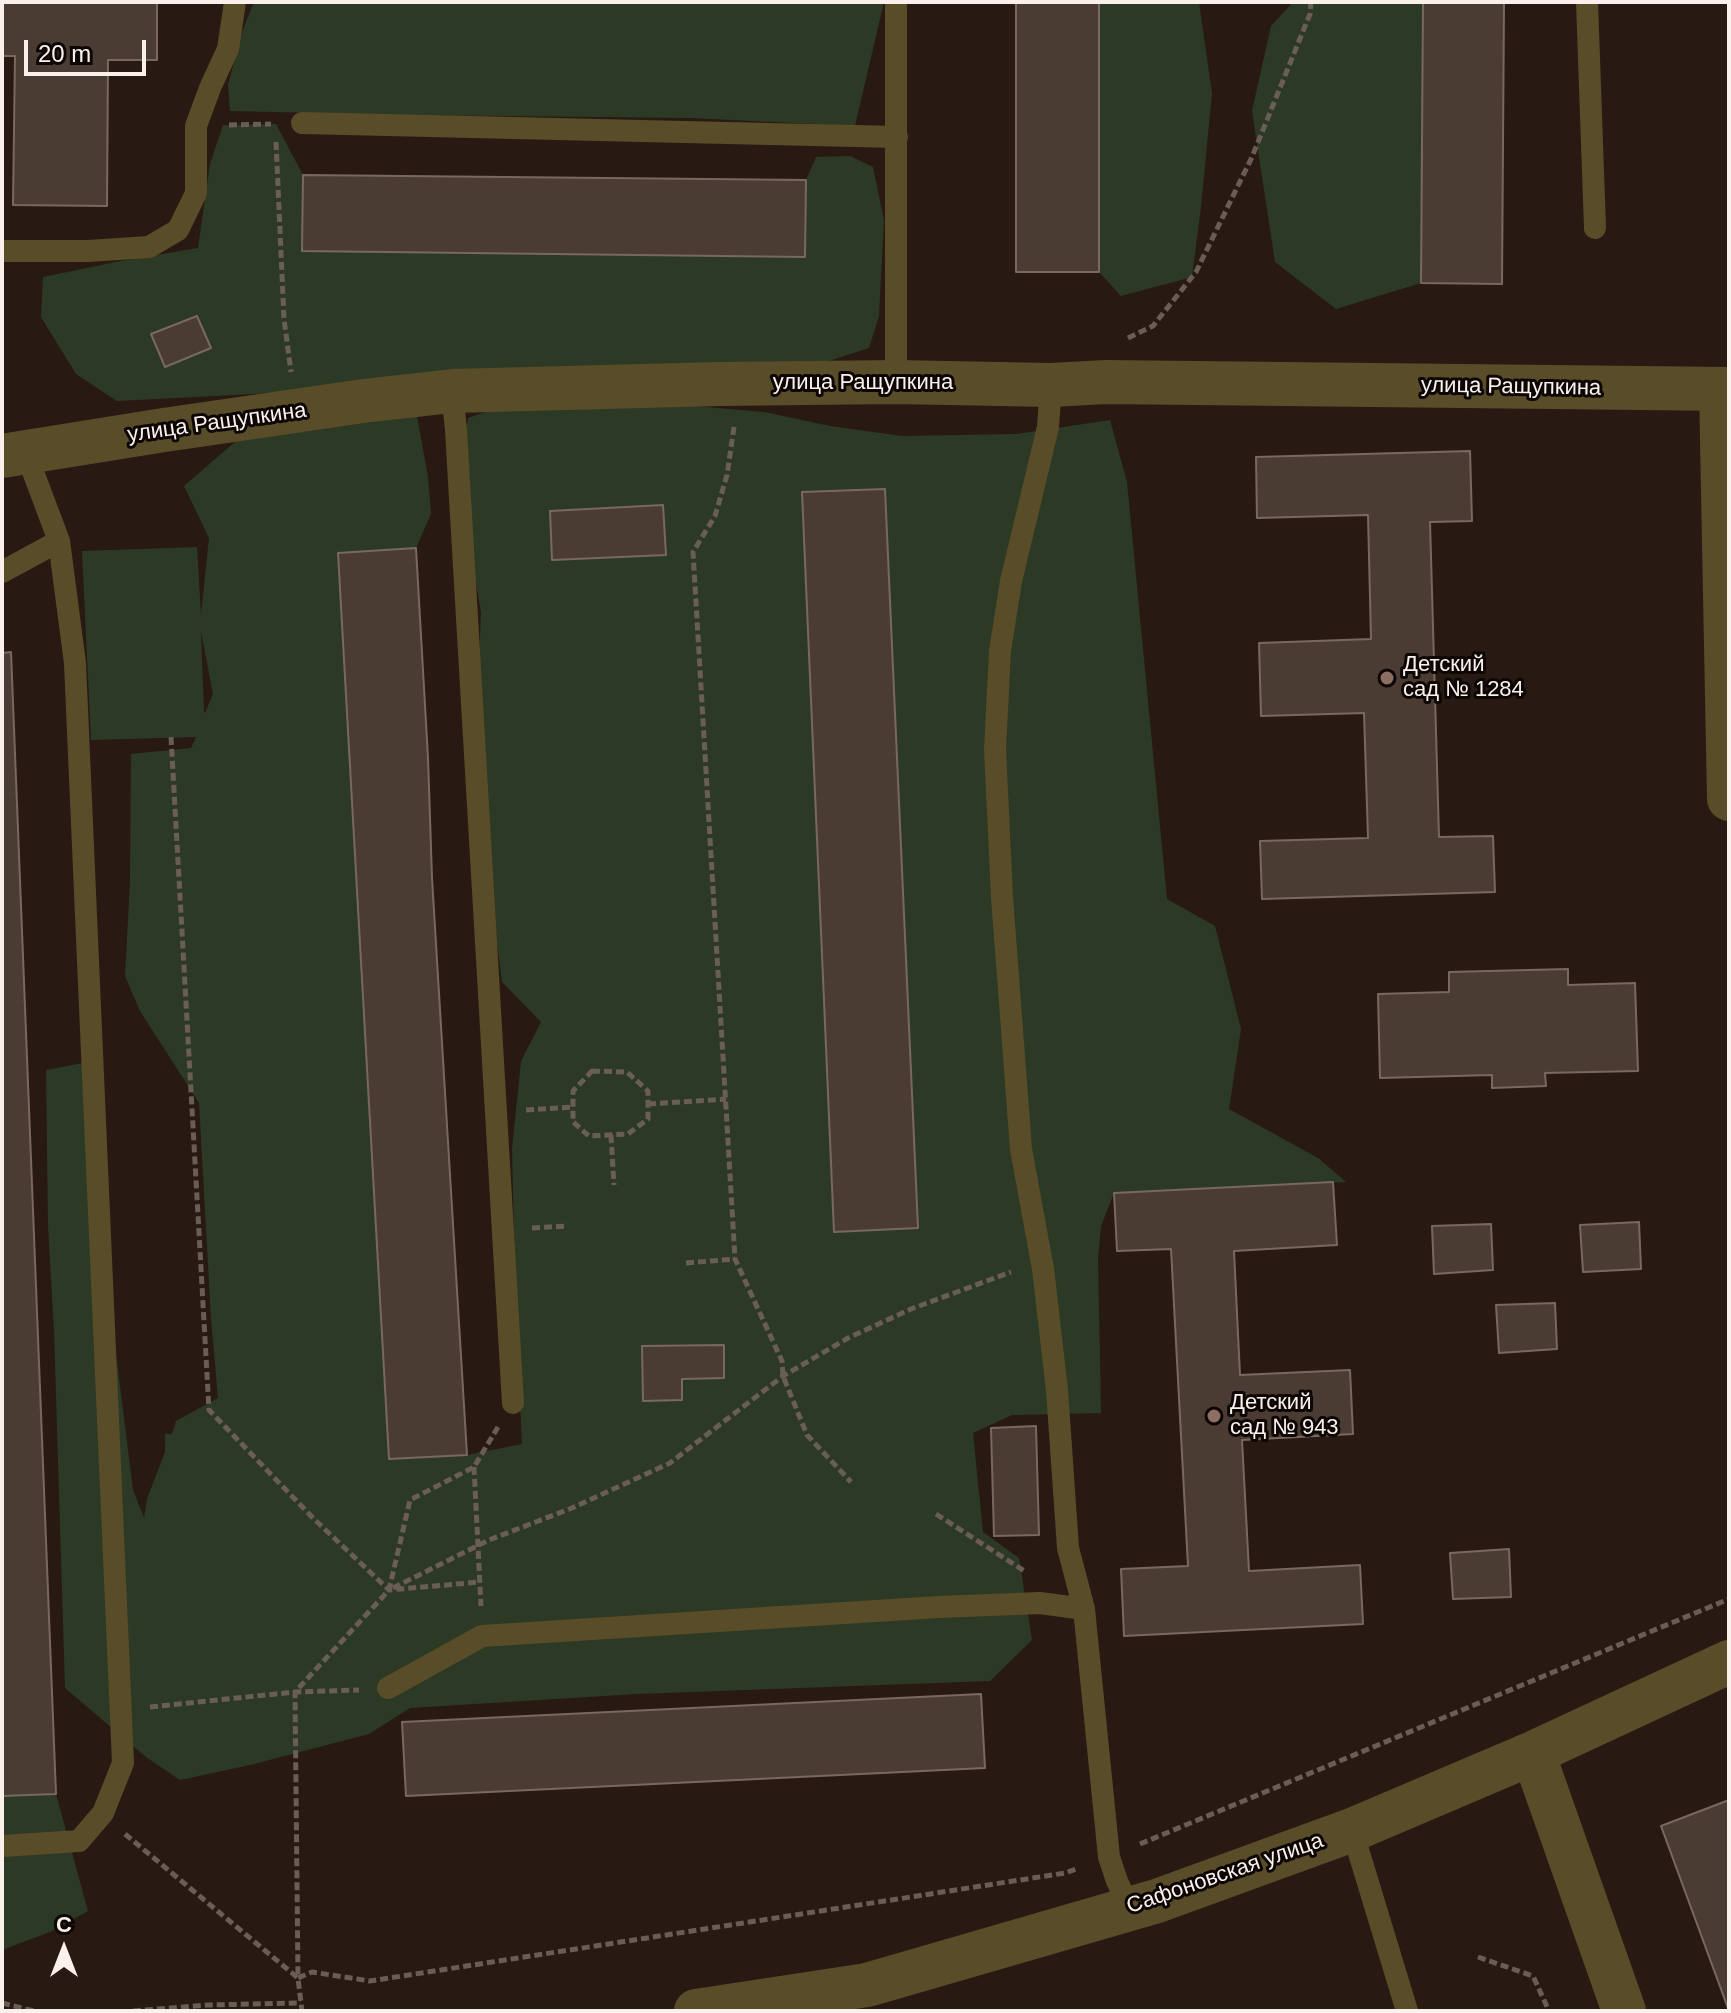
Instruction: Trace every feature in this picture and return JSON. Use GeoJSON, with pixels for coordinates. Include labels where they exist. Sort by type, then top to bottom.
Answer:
{"type":"FeatureCollection","features":[{"type":"Feature","properties":{"kind":"street","name":"улица Ращупкина"},"geometry":{"type":"LineString","coordinates":[[14,455],[164,430],[452,391],[896,382],[1725,389]]}},
{"type":"Feature","properties":{"kind":"street"},"geometry":{"type":"LineString","coordinates":[[1725,389],[1729,799]]}},
{"type":"Feature","properties":{"kind":"street","name":"Сафоновская улица"},"geometry":{"type":"LineString","coordinates":[[696,2011],[867,1985],[1157,1901],[1352,1830],[1533,1753],[1729,1662]]}},
{"type":"Feature","properties":{"kind":"street"},"geometry":{"type":"LineString","coordinates":[[1533,1753],[1624,2011]]}},
{"type":"Feature","properties":{"kind":"lane"},"geometry":{"type":"LineString","coordinates":[[2,251],[149,247],[178,230],[196,193],[196,126],[228,49],[235,2]]}},
{"type":"Feature","properties":{"kind":"lane"},"geometry":{"type":"LineString","coordinates":[[896,2],[896,382]]}},
{"type":"Feature","properties":{"kind":"lane"},"geometry":{"type":"LineString","coordinates":[[1587,2],[1595,228]]}},
{"type":"Feature","properties":{"kind":"lane"},"geometry":{"type":"LineString","coordinates":[[302,123],[897,137]]}},
{"type":"Feature","properties":{"kind":"lane"},"geometry":{"type":"LineString","coordinates":[[1051,385],[1048,427],[1011,581],[1000,651],[995,749],[1002,897],[1021,1149],[1042,1260],[1057,1390],[1068,1548],[1084,1609],[1109,1857],[1129,1907]]}},
{"type":"Feature","properties":{"kind":"lane"},"geometry":{"type":"LineString","coordinates":[[452,391],[513,1403]]}},
{"type":"Feature","properties":{"kind":"lane"},"geometry":{"type":"LineString","coordinates":[[2,1846],[79,1841],[103,1813],[123,1763],[75,663],[59,541],[14,455]]}},
{"type":"Feature","properties":{"kind":"lane"},"geometry":{"type":"LineString","coordinates":[[2,572],[59,541]]}},
{"type":"Feature","properties":{"kind":"lane"},"geometry":{"type":"LineString","coordinates":[[388,1688],[482,1636],[939,1607],[1040,1603],[1084,1609]]}},
{"type":"Feature","properties":{"kind":"lane"},"geometry":{"type":"LineString","coordinates":[[1352,1830],[1407,2011]]}},
{"type":"Feature","properties":{"kind":"path"},"geometry":{"type":"LineString","coordinates":[[1106,382],[1116,344],[1153,326],[1196,272],[1252,157],[1310,14],[1311,2]]}},
{"type":"Feature","properties":{"kind":"path"},"geometry":{"type":"LineString","coordinates":[[196,126],[302,123]]}},
{"type":"Feature","properties":{"kind":"path"},"geometry":{"type":"LineString","coordinates":[[276,124],[284,319],[296,411]]}},
{"type":"Feature","properties":{"kind":"path"},"geometry":{"type":"LineString","coordinates":[[719,426],[735,426],[727,475],[715,516],[693,552],[735,1259],[782,1361],[783,1376],[807,1435],[851,1482]]}},
{"type":"Feature","properties":{"kind":"path"},"geometry":{"type":"LineString","coordinates":[[171,737],[209,1410],[314,1519],[389,1590],[480,1582]]}},
{"type":"Feature","properties":{"kind":"path"},"geometry":{"type":"LineString","coordinates":[[592,1071],[627,1072],[648,1091],[648,1104],[648,1119],[628,1134],[589,1136],[573,1122],[573,1091],[592,1071]]}},
{"type":"Feature","properties":{"kind":"path"},"geometry":{"type":"LineString","coordinates":[[648,1104],[726,1099]]}},
{"type":"Feature","properties":{"kind":"path"},"geometry":{"type":"LineString","coordinates":[[496,1111],[573,1107]]}},
{"type":"Feature","properties":{"kind":"path"},"geometry":{"type":"LineString","coordinates":[[611,1135],[614,1185]]}},
{"type":"Feature","properties":{"kind":"path"},"geometry":{"type":"LineString","coordinates":[[686,1263],[735,1259]]}},
{"type":"Feature","properties":{"kind":"path"},"geometry":{"type":"LineString","coordinates":[[302,2011],[298,1978],[295,1692],[389,1590],[478,1546],[572,1508],[670,1463],[783,1376],[848,1338],[911,1309],[1042,1260]]}},
{"type":"Feature","properties":{"kind":"path"},"geometry":{"type":"LineString","coordinates":[[389,1590],[410,1500],[474,1467],[513,1403]]}},
{"type":"Feature","properties":{"kind":"path"},"geometry":{"type":"LineString","coordinates":[[474,1467],[482,1636]]}},
{"type":"Feature","properties":{"kind":"path"},"geometry":{"type":"LineString","coordinates":[[936,1514],[1030,1575]]}},
{"type":"Feature","properties":{"kind":"path"},"geometry":{"type":"LineString","coordinates":[[298,1978],[312,1972],[370,1981],[1065,1873],[1729,1599]]}},
{"type":"Feature","properties":{"kind":"path"},"geometry":{"type":"LineString","coordinates":[[121,1709],[295,1692],[388,1688]]}},
{"type":"Feature","properties":{"kind":"path"},"geometry":{"type":"LineString","coordinates":[[103,1813],[298,1978]]}},
{"type":"Feature","properties":{"kind":"path"},"geometry":{"type":"LineString","coordinates":[[1478,1957],[1533,1976],[1549,2011]]}},
{"type":"Feature","properties":{"kind":"path"},"geometry":{"type":"LineString","coordinates":[[2,2003],[34,2011]]}},
{"type":"Feature","properties":{"kind":"path"},"geometry":{"type":"LineString","coordinates":[[133,2011],[208,2005],[301,2003]]}},
{"type":"Feature","properties":{"kind":"green space"},"geometry":{"type":"Polygon","coordinates":[[[254,2],[884,2],[855,126],[691,118],[230,111],[228,85],[242,32],[254,2]]]}},
{"type":"Feature","properties":{"kind":"green space"},"geometry":{"type":"Polygon","coordinates":[[[1099,2],[1199,2],[1212,93],[1192,277],[1121,296],[1099,272],[1099,2]]]}},
{"type":"Feature","properties":{"kind":"green space"},"geometry":{"type":"Polygon","coordinates":[[[1293,2],[1423,2],[1421,283],[1336,309],[1275,262],[1252,111],[1271,26],[1293,2]]]}},
{"type":"Feature","properties":{"kind":"green space"},"geometry":{"type":"Polygon","coordinates":[[[276,124],[303,175],[303,251],[804,257],[806,180],[816,157],[850,156],[873,167],[884,220],[879,316],[869,348],[798,371],[117,401],[76,374],[41,317],[43,277],[198,248],[210,164],[223,125],[276,124]]]}},
{"type":"Feature","properties":{"kind":"green space"},"geometry":{"type":"Polygon","coordinates":[[[527,398],[764,412],[830,426],[902,436],[1017,434],[1110,420],[1127,482],[1167,899],[1215,926],[1241,1029],[1229,1109],[1318,1158],[1346,1182],[1114,1193],[1101,1226],[1098,1259],[1101,1413],[1012,1415],[973,1433],[983,1532],[1019,1558],[1032,1640],[990,1681],[637,1694],[410,1708],[369,1734],[180,1780],[146,1757],[65,1688],[48,1227],[46,1070],[83,1063],[133,1490],[144,1518],[147,1499],[165,1452],[165,1434],[172,1434],[176,1421],[218,1398],[199,1103],[140,1011],[125,976],[130,881],[131,754],[191,748],[196,737],[91,740],[82,551],[197,547],[201,615],[209,538],[184,486],[236,441],[417,416],[431,514],[416,548],[338,553],[390,1459],[467,1455],[522,1444],[512,1149],[521,1061],[541,1022],[502,982],[477,787],[481,612],[459,485],[468,418],[527,398]],[[885,489],[802,492],[835,1232],[918,1228],[885,489]],[[201,632],[204,712],[205,713],[213,694],[201,632]]]}},
{"type":"Feature","properties":{"kind":"green space"},"geometry":{"type":"Polygon","coordinates":[[[56,1794],[88,1911],[50,1932],[2,1950],[2,1796],[56,1794]]]}},
{"type":"Feature","properties":{"kind":"building"},"geometry":{"type":"Polygon","coordinates":[[[2,2],[157,2],[157,60],[108,60],[107,206],[13,205],[15,56],[2,56],[2,2]]]}},
{"type":"Feature","properties":{"kind":"building"},"geometry":{"type":"Polygon","coordinates":[[[1016,2],[1099,2],[1099,272],[1016,272],[1016,2]]]}},
{"type":"Feature","properties":{"kind":"building"},"geometry":{"type":"Polygon","coordinates":[[[1423,2],[1504,2],[1502,284],[1421,283],[1423,2]]]}},
{"type":"Feature","properties":{"kind":"building"},"geometry":{"type":"Polygon","coordinates":[[[303,175],[806,180],[805,257],[302,251],[303,175]]]}},
{"type":"Feature","properties":{"kind":"building"},"geometry":{"type":"Polygon","coordinates":[[[197,316],[211,348],[165,367],[151,334],[197,316]]]}},
{"type":"Feature","properties":{"kind":"building"},"geometry":{"type":"Polygon","coordinates":[[[1470,451],[1472,521],[1430,522],[1439,837],[1493,836],[1495,892],[1262,899],[1260,841],[1368,838],[1364,713],[1261,716],[1259,643],[1371,639],[1368,515],[1257,518],[1256,457],[1470,451]]]}},
{"type":"Feature","properties":{"kind":"building"},"geometry":{"type":"Polygon","coordinates":[[[885,489],[918,1228],[834,1232],[802,492],[885,489]]]}},
{"type":"Feature","properties":{"kind":"building"},"geometry":{"type":"Polygon","coordinates":[[[663,505],[666,555],[552,560],[550,511],[663,505]]]}},
{"type":"Feature","properties":{"kind":"building"},"geometry":{"type":"Polygon","coordinates":[[[416,548],[432,878],[467,1455],[389,1459],[338,553],[416,548]]]}},
{"type":"Feature","properties":{"kind":"building"},"geometry":{"type":"Polygon","coordinates":[[[11,652],[56,1794],[2,1796],[2,653],[11,652]]]}},
{"type":"Feature","properties":{"kind":"building"},"geometry":{"type":"Polygon","coordinates":[[[1568,969],[1568,985],[1635,983],[1638,1071],[1545,1073],[1546,1086],[1492,1088],[1492,1075],[1380,1078],[1378,994],[1449,992],[1449,972],[1568,969]]]}},
{"type":"Feature","properties":{"kind":"building"},"geometry":{"type":"Polygon","coordinates":[[[1333,1182],[1337,1245],[1234,1251],[1240,1375],[1350,1370],[1353,1434],[1242,1440],[1249,1571],[1360,1565],[1363,1624],[1124,1636],[1121,1569],[1188,1566],[1171,1249],[1117,1251],[1114,1193],[1333,1182]]]}},
{"type":"Feature","properties":{"kind":"building"},"geometry":{"type":"Polygon","coordinates":[[[1639,1222],[1641,1269],[1583,1272],[1580,1225],[1639,1222]]]}},
{"type":"Feature","properties":{"kind":"building"},"geometry":{"type":"Polygon","coordinates":[[[1491,1224],[1493,1270],[1434,1274],[1432,1226],[1491,1224]]]}},
{"type":"Feature","properties":{"kind":"building"},"geometry":{"type":"Polygon","coordinates":[[[1555,1303],[1557,1349],[1499,1353],[1496,1305],[1555,1303]]]}},
{"type":"Feature","properties":{"kind":"building"},"geometry":{"type":"Polygon","coordinates":[[[724,1345],[724,1378],[682,1379],[682,1400],[643,1401],[642,1346],[724,1345]]]}},
{"type":"Feature","properties":{"kind":"building"},"geometry":{"type":"Polygon","coordinates":[[[1036,1426],[1039,1535],[994,1536],[991,1428],[1036,1426]]]}},
{"type":"Feature","properties":{"kind":"building"},"geometry":{"type":"Polygon","coordinates":[[[1509,1549],[1511,1597],[1453,1599],[1450,1553],[1509,1549]]]}},
{"type":"Feature","properties":{"kind":"building"},"geometry":{"type":"Polygon","coordinates":[[[981,1694],[985,1768],[406,1796],[402,1722],[981,1694]]]}},
{"type":"Feature","properties":{"kind":"building"},"geometry":{"type":"Polygon","coordinates":[[[1729,1800],[1729,2011],[1661,1826],[1729,1800]]]}},
{"type":"Feature","properties":{"kind":"place","name":"Детский сад № 1284"},"geometry":{"type":"Point","coordinates":[1387,678]}},
{"type":"Feature","properties":{"kind":"place","name":"Детский сад № 943"},"geometry":{"type":"Point","coordinates":[1214,1416]}}]}
